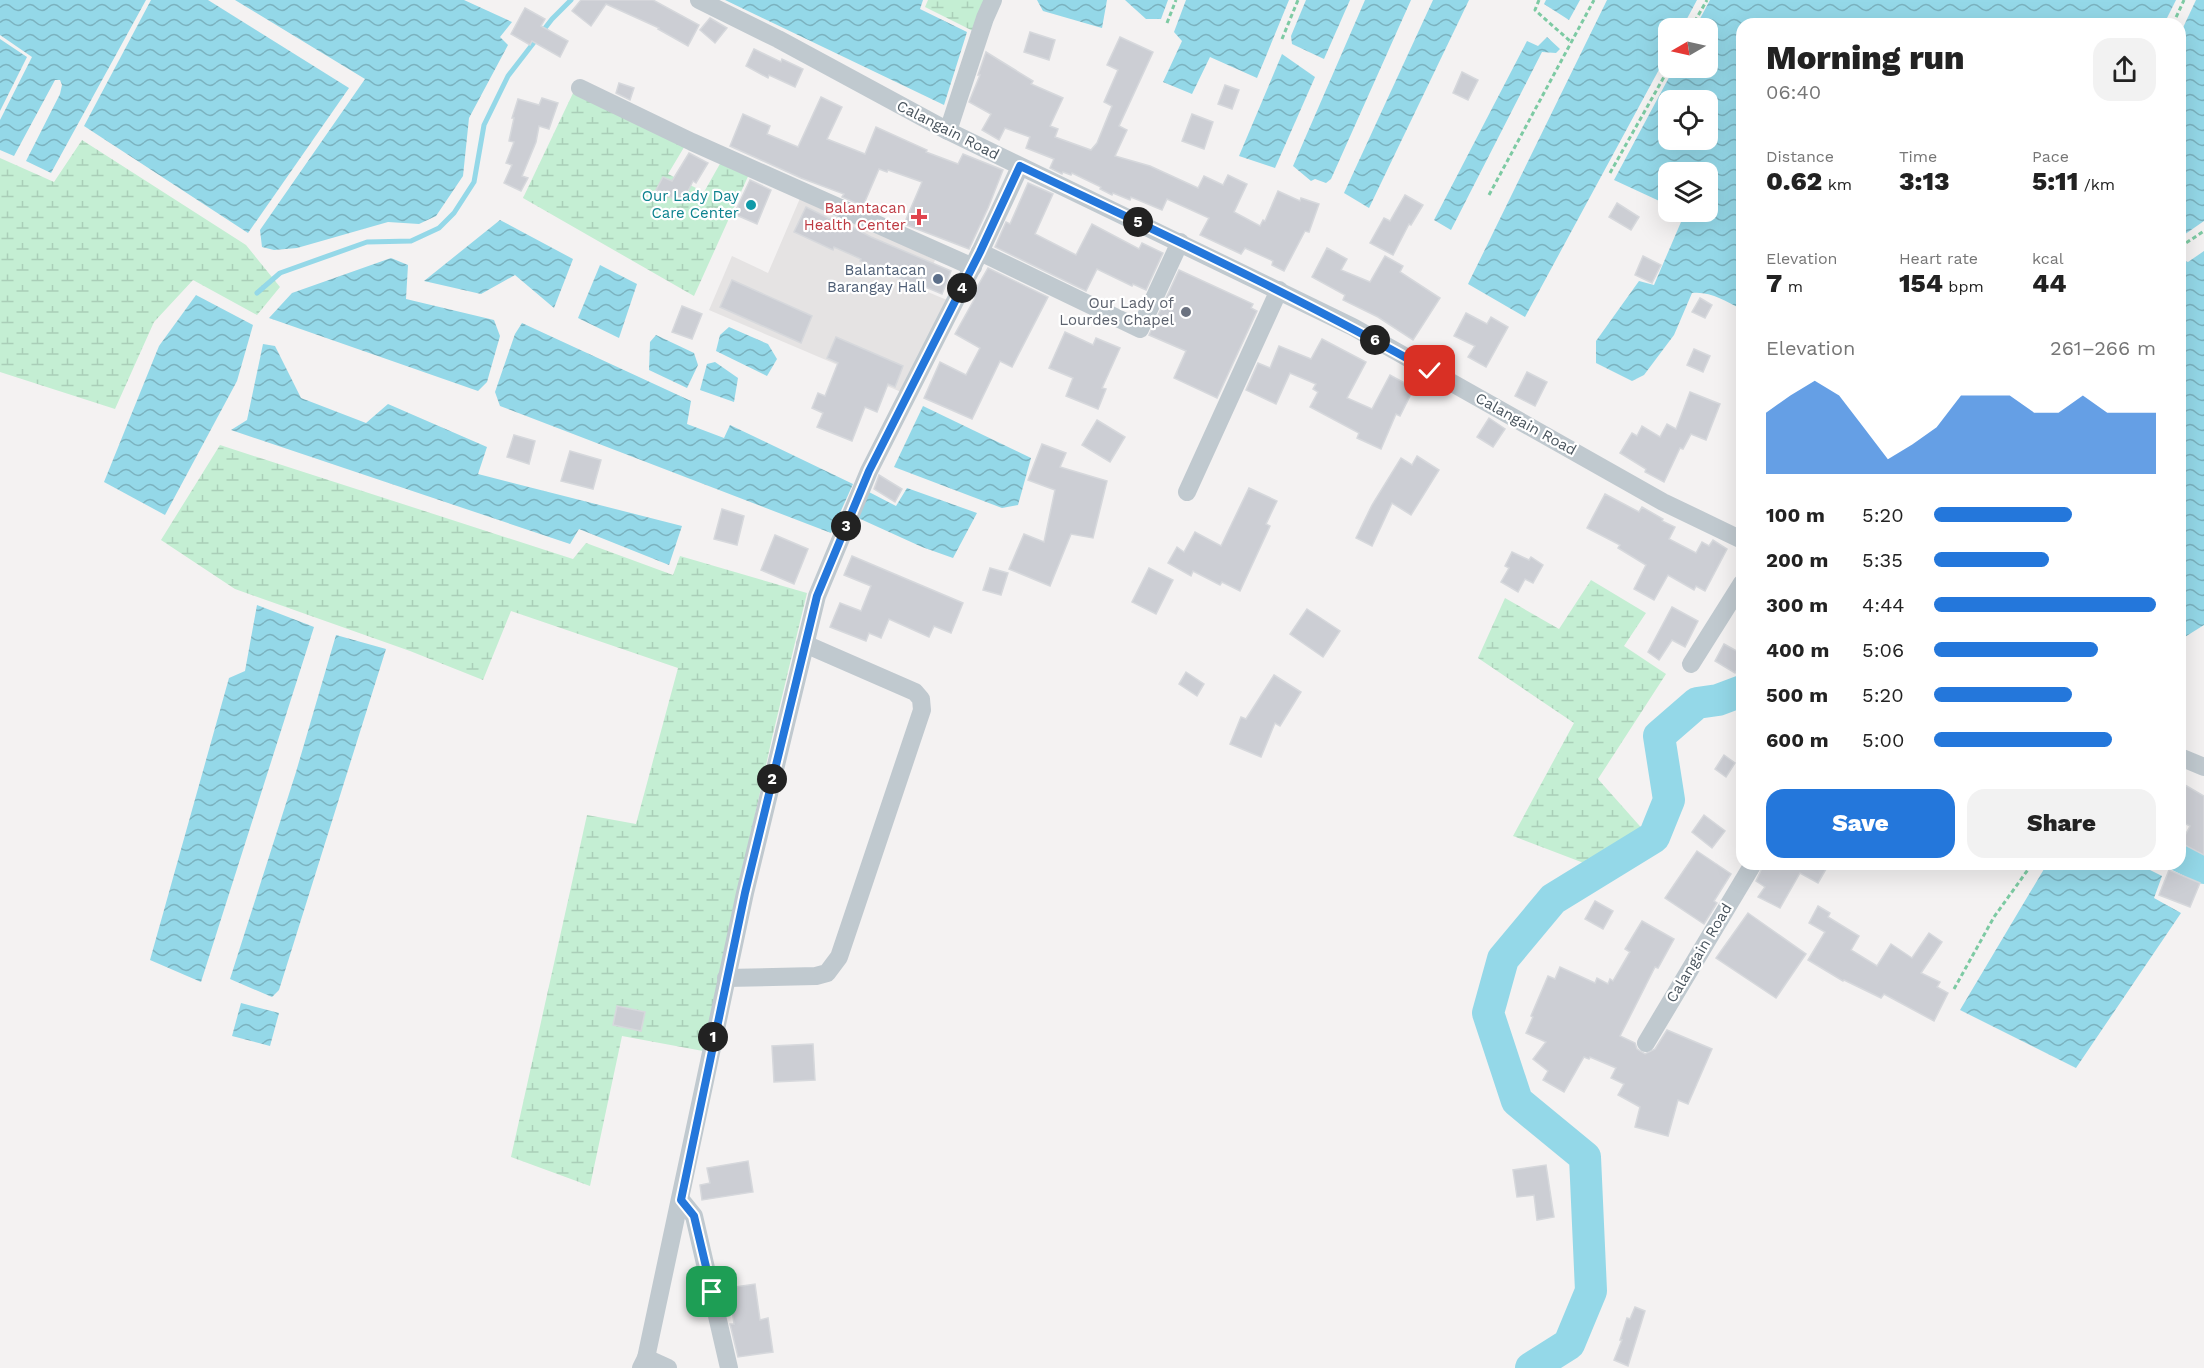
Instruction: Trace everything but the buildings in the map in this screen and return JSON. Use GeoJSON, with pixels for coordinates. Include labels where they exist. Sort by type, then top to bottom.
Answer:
{"type":"FeatureCollection","features":[{"type":"Feature","properties":{"kind":"street","name":"Calangain Road"},"geometry":{"type":"LineString","coordinates":[[699,0],[778,39],[948,132],[1353,327],[1664,502],[1736,537]]}},
{"type":"Feature","properties":{"kind":"street"},"geometry":{"type":"LineString","coordinates":[[948,132],[993,0]]}},
{"type":"Feature","properties":{"kind":"street"},"geometry":{"type":"LineString","coordinates":[[580,88],[692,142],[977,259],[1140,329],[1180,242]]}},
{"type":"Feature","properties":{"kind":"street"},"geometry":{"type":"LineString","coordinates":[[668,1368],[644,1363],[681,1200],[726,978],[817,596],[869,471],[977,259],[1020,166]]}},
{"type":"Feature","properties":{"kind":"street"},"geometry":{"type":"LineString","coordinates":[[1187,492],[1279,290]]}},
{"type":"Feature","properties":{"kind":"street"},"geometry":{"type":"LineString","coordinates":[[1691,664],[1736,593]]}},
{"type":"Feature","properties":{"kind":"street"},"geometry":{"type":"LineString","coordinates":[[726,978],[816,976],[827,973],[838,957],[922,710],[921,699],[915,692],[805,644]]}},
{"type":"Feature","properties":{"kind":"street"},"geometry":{"type":"LineString","coordinates":[[2186,760],[2204,767]]}},
{"type":"Feature","properties":{"kind":"street","name":"Calangain Road"},"geometry":{"type":"LineString","coordinates":[[1646,1043],[1749,870]]}},
{"type":"Feature","properties":{"kind":"street"},"geometry":{"type":"LineString","coordinates":[[681,1200],[694,1216],[729,1368]]}},
{"type":"Feature","properties":{"kind":"path"},"geometry":{"type":"LineString","coordinates":[[1167,23],[1176,0]]}},
{"type":"Feature","properties":{"kind":"path"},"geometry":{"type":"LineString","coordinates":[[1282,39],[1298,0]]}},
{"type":"Feature","properties":{"kind":"path"},"geometry":{"type":"LineString","coordinates":[[1539,0],[1534,9],[1571,42]]}},
{"type":"Feature","properties":{"kind":"path"},"geometry":{"type":"LineString","coordinates":[[1489,195],[1594,0]]}},
{"type":"Feature","properties":{"kind":"path"},"geometry":{"type":"LineString","coordinates":[[1697,18],[1707,0]]}},
{"type":"Feature","properties":{"kind":"path"},"geometry":{"type":"LineString","coordinates":[[2176,18],[2184,0]]}},
{"type":"Feature","properties":{"kind":"path"},"geometry":{"type":"LineString","coordinates":[[1610,173],[1663,78]]}},
{"type":"Feature","properties":{"kind":"path"},"geometry":{"type":"LineString","coordinates":[[2186,243],[2204,231]]}},
{"type":"Feature","properties":{"kind":"path"},"geometry":{"type":"LineString","coordinates":[[1954,989],[1994,917],[2027,870]]}},
{"type":"Feature","properties":{"kind":"shaded area"},"geometry":{"type":"Polygon","coordinates":[[[801,196],[935,260],[923,290],[947,300],[901,392],[709,310],[732,256],[768,273],[801,196]]]}},
{"type":"Feature","properties":{"kind":"green space"},"geometry":{"type":"Polygon","coordinates":[[[928,0],[988,0],[975,32],[925,7],[928,0]]]}},
{"type":"Feature","properties":{"kind":"green space"},"geometry":{"type":"Polygon","coordinates":[[[574,91],[686,144],[668,174],[704,192],[721,162],[750,172],[694,296],[523,198],[574,91]]]}},
{"type":"Feature","properties":{"kind":"green space"},"geometry":{"type":"Polygon","coordinates":[[[82,140],[246,245],[280,287],[257,315],[193,280],[154,322],[115,409],[0,372],[0,158],[54,182],[82,140]]]}},
{"type":"Feature","properties":{"kind":"green space"},"geometry":{"type":"Polygon","coordinates":[[[220,445],[573,559],[586,543],[673,575],[680,556],[807,593],[772,738],[703,1051],[622,1036],[590,1186],[511,1157],[587,815],[636,824],[678,668],[511,611],[483,680],[410,651],[235,589],[161,540],[220,445]]]}},
{"type":"Feature","properties":{"kind":"green space"},"geometry":{"type":"Polygon","coordinates":[[[1591,580],[1646,613],[1624,646],[1666,674],[1598,779],[1646,833],[1589,865],[1513,836],[1574,723],[1478,658],[1505,598],[1559,629],[1591,580]]]}},
{"type":"Feature","properties":{"kind":"water"},"geometry":{"type":"Polygon","coordinates":[[[0,0],[146,0],[51,173],[26,161],[60,94],[62,85],[60,80],[55,80],[14,156],[0,150],[0,120],[32,57],[0,35],[0,0]]]}},
{"type":"Feature","properties":{"kind":"water"},"geometry":{"type":"Polygon","coordinates":[[[151,0],[208,0],[349,88],[248,233],[84,126],[151,0]]]}},
{"type":"Feature","properties":{"kind":"water"},"geometry":{"type":"Polygon","coordinates":[[[235,0],[464,0],[512,22],[500,37],[508,45],[469,118],[463,176],[436,216],[419,224],[388,222],[297,248],[274,250],[262,247],[260,230],[365,79],[235,0]]]}},
{"type":"Feature","properties":{"kind":"water"},"geometry":{"type":"Polygon","coordinates":[[[725,0],[923,0],[920,9],[967,32],[944,105],[725,0]]]}},
{"type":"Feature","properties":{"kind":"water"},"geometry":{"type":"Polygon","coordinates":[[[1037,0],[1107,0],[1102,28],[1043,11],[1037,0]]]}},
{"type":"Feature","properties":{"kind":"water"},"geometry":{"type":"Polygon","coordinates":[[[1125,0],[1168,0],[1161,19],[1146,19],[1125,0]]]}},
{"type":"Feature","properties":{"kind":"water"},"geometry":{"type":"Polygon","coordinates":[[[1186,0],[1289,0],[1257,78],[1210,57],[1192,94],[1163,82],[1182,41],[1174,32],[1186,0]]]}},
{"type":"Feature","properties":{"kind":"water"},"geometry":{"type":"Polygon","coordinates":[[[1306,0],[1350,0],[1324,59],[1292,44],[1291,36],[1306,0]]]}},
{"type":"Feature","properties":{"kind":"water"},"geometry":{"type":"Polygon","coordinates":[[[1365,0],[1411,0],[1331,179],[1326,183],[1315,179],[1311,181],[1293,166],[1365,0]]]}},
{"type":"Feature","properties":{"kind":"water"},"geometry":{"type":"Polygon","coordinates":[[[1433,0],[1469,0],[1369,208],[1344,193],[1433,0]]]}},
{"type":"Feature","properties":{"kind":"water"},"geometry":{"type":"Polygon","coordinates":[[[1546,0],[1580,0],[1569,20],[1544,4],[1546,0]]]}},
{"type":"Feature","properties":{"kind":"water"},"geometry":{"type":"Polygon","coordinates":[[[1607,0],[1697,0],[1687,18],[1658,18],[1658,71],[1525,317],[1468,284],[1607,0]]]}},
{"type":"Feature","properties":{"kind":"water"},"geometry":{"type":"Polygon","coordinates":[[[1710,0],[2176,0],[2167,18],[1736,18],[1736,306],[1711,295],[1692,293],[1674,335],[1644,375],[1632,381],[1596,363],[1596,341],[1639,281],[1654,285],[1681,222],[1718,222],[1718,162],[1658,162],[1658,200],[1614,180],[1658,98],[1658,150],[1718,150],[1718,90],[1662,90],[1669,78],[1718,78],[1718,18],[1700,18],[1710,0]]]}},
{"type":"Feature","properties":{"kind":"water"},"geometry":{"type":"Polygon","coordinates":[[[2196,0],[2204,0],[2204,221],[2186,234],[2186,21],[2196,0]]]}},
{"type":"Feature","properties":{"kind":"water"},"geometry":{"type":"Polygon","coordinates":[[[1547,37],[1560,49],[1556,53],[1542,52],[1451,230],[1434,220],[1527,41],[1538,46],[1547,37]]]}},
{"type":"Feature","properties":{"kind":"water"},"geometry":{"type":"Polygon","coordinates":[[[0,39],[27,57],[0,111],[0,39]]]}},
{"type":"Feature","properties":{"kind":"water"},"geometry":{"type":"Polygon","coordinates":[[[1282,54],[1315,77],[1275,168],[1239,156],[1282,54]]]}},
{"type":"Feature","properties":{"kind":"water"},"geometry":{"type":"Polygon","coordinates":[[[500,220],[573,259],[554,308],[515,275],[481,294],[424,281],[500,220]]]}},
{"type":"Feature","properties":{"kind":"water"},"geometry":{"type":"Polygon","coordinates":[[[2204,251],[2204,625],[2186,636],[2186,261],[2204,251]]]}},
{"type":"Feature","properties":{"kind":"water"},"geometry":{"type":"Polygon","coordinates":[[[391,258],[408,265],[406,299],[494,320],[500,336],[487,382],[478,391],[269,318],[292,293],[391,258]]]}},
{"type":"Feature","properties":{"kind":"water"},"geometry":{"type":"Polygon","coordinates":[[[600,265],[637,284],[619,338],[578,318],[600,265]]]}},
{"type":"Feature","properties":{"kind":"water"},"geometry":{"type":"Polygon","coordinates":[[[196,295],[253,325],[237,381],[165,515],[104,482],[159,346],[196,295]]]}},
{"type":"Feature","properties":{"kind":"water"},"geometry":{"type":"Polygon","coordinates":[[[522,323],[691,401],[687,424],[724,438],[730,425],[853,484],[831,533],[500,406],[495,392],[515,334],[522,323]]]}},
{"type":"Feature","properties":{"kind":"water"},"geometry":{"type":"Polygon","coordinates":[[[729,327],[768,344],[777,359],[767,376],[716,351],[720,335],[729,327]]]}},
{"type":"Feature","properties":{"kind":"water"},"geometry":{"type":"Polygon","coordinates":[[[656,335],[694,353],[698,365],[687,388],[649,370],[650,342],[656,335]]]}},
{"type":"Feature","properties":{"kind":"water"},"geometry":{"type":"Polygon","coordinates":[[[263,344],[275,346],[301,398],[366,423],[388,404],[487,447],[478,474],[682,526],[669,565],[579,529],[570,544],[231,430],[247,420],[263,344]]]}},
{"type":"Feature","properties":{"kind":"water"},"geometry":{"type":"Polygon","coordinates":[[[715,362],[738,378],[734,402],[700,390],[707,364],[715,362]]]}},
{"type":"Feature","properties":{"kind":"water"},"geometry":{"type":"Polygon","coordinates":[[[923,406],[1031,458],[1018,505],[1002,508],[894,467],[923,406]]]}},
{"type":"Feature","properties":{"kind":"water"},"geometry":{"type":"Polygon","coordinates":[[[907,488],[977,513],[953,558],[922,547],[856,517],[867,491],[896,506],[907,488]]]}},
{"type":"Feature","properties":{"kind":"water"},"geometry":{"type":"Polygon","coordinates":[[[257,605],[314,627],[201,982],[150,960],[229,678],[245,671],[257,605]]]}},
{"type":"Feature","properties":{"kind":"water"},"geometry":{"type":"Polygon","coordinates":[[[336,635],[386,649],[279,990],[272,997],[230,979],[296,772],[336,635]]]}},
{"type":"Feature","properties":{"kind":"water"},"geometry":{"type":"Polygon","coordinates":[[[2043,870],[2150,870],[2162,876],[2154,898],[2181,913],[2076,1068],[1960,1010],[2043,870]]]}},
{"type":"Feature","properties":{"kind":"water"},"geometry":{"type":"Polygon","coordinates":[[[241,1003],[279,1013],[270,1046],[232,1036],[241,1003]]]}},
{"type":"Feature","properties":{"kind":"waterway"},"geometry":{"type":"LineString","coordinates":[[257,293],[280,273],[367,242],[411,241],[439,228],[454,213],[474,182],[484,125],[508,76],[552,19],[571,0]]}},
{"type":"Feature","properties":{"kind":"waterway"},"geometry":{"type":"LineString","coordinates":[[1531,1368],[1569,1344],[1591,1291],[1585,1157],[1517,1101],[1488,1013],[1503,959],[1553,899],[1654,837],[1669,800],[1659,736],[1697,703],[1718,700],[1736,693]]}},
{"type":"Feature","properties":{"kind":"waterway"},"geometry":{"type":"LineString","coordinates":[[2186,859],[2204,868]]}},
{"type":"Feature","properties":{"kind":"place","name":"Our Lady Day Care Center"},"geometry":{"type":"Point","coordinates":[751,205]}},
{"type":"Feature","properties":{"kind":"place","name":"Balantacan Health Center"},"geometry":{"type":"Point","coordinates":[919,217]}},
{"type":"Feature","properties":{"kind":"place","name":"Balantacan Barangay Hall"},"geometry":{"type":"Point","coordinates":[938,279]}},
{"type":"Feature","properties":{"kind":"place","name":"Our Lady of Lourdes Chapel"},"geometry":{"type":"Point","coordinates":[1186,312]}},
{"type":"Feature","properties":{"kind":"route"},"geometry":{"type":"LineString","coordinates":[[712,1292],[694,1216],[681,1200],[745,893],[817,596],[869,471],[931,352],[1020,166],[1279,290],[1353,327],[1430,371]]}}]}
